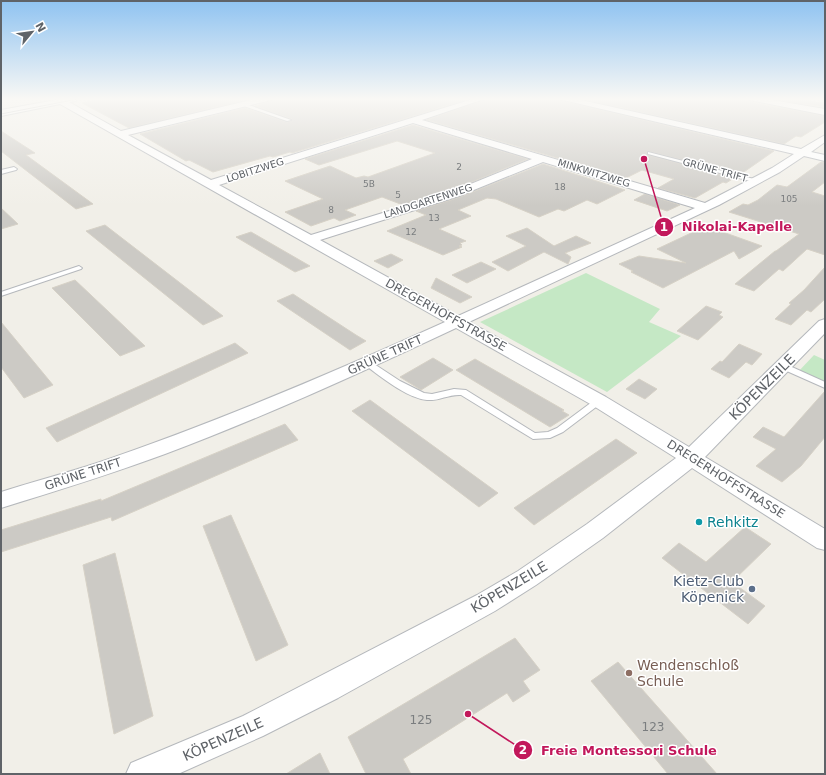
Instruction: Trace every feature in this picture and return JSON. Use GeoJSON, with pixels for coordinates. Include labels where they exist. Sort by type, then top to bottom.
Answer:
{"type":"FeatureCollection","features":[{"type":"Feature","properties":{"kind":"street","name":"DREGERHOFFSTRASSE"},"geometry":{"type":"LineString","coordinates":[[119,134],[599,401],[692,457],[825,541]]}},
{"type":"Feature","properties":{"kind":"street","name":"LOBITZWEG"},"geometry":{"type":"LineString","coordinates":[[210,184],[368,134]]}},
{"type":"Feature","properties":{"kind":"street","name":"MINKWITZWEG"},"geometry":{"type":"LineString","coordinates":[[461,134],[706,207]]}},
{"type":"Feature","properties":{"kind":"street"},"geometry":{"type":"LineString","coordinates":[[720,134],[825,158]]}},
{"type":"Feature","properties":{"kind":"street","name":"GRÜNE TRIFT"},"geometry":{"type":"LineString","coordinates":[[1,500],[99,470],[158,449],[236,419],[368,363],[706,207],[756,181],[825,138]]}},
{"type":"Feature","properties":{"kind":"street","name":"LANDGARTENWEG"},"geometry":{"type":"LineString","coordinates":[[310,240],[455,194],[543,158]]}},
{"type":"Feature","properties":{"kind":"street","name":"KÖPENZEILE"},"geometry":{"type":"LineString","coordinates":[[142,774],[260,723],[328,688],[501,594],[595,531],[692,457],[825,324]]}},
{"type":"Feature","properties":{"kind":"lane","name":"GRÜNE TRIFT"},"geometry":{"type":"LineString","coordinates":[[650,153],[756,181]]}},
{"type":"Feature","properties":{"kind":"lane"},"geometry":{"type":"LineString","coordinates":[[1,166],[4,171],[14,168]]}},
{"type":"Feature","properties":{"kind":"lane"},"geometry":{"type":"LineString","coordinates":[[1,294],[79,268]]}},
{"type":"Feature","properties":{"kind":"lane"},"geometry":{"type":"LineString","coordinates":[[368,363],[421,396],[434,396],[453,391],[463,392],[533,436],[550,435],[560,430],[599,401]]}},
{"type":"Feature","properties":{"kind":"lane"},"geometry":{"type":"LineString","coordinates":[[783,366],[825,385]]}},
{"type":"Feature","properties":{"kind":"green space"},"geometry":{"type":"Polygon","coordinates":[[[586,273],[660,309],[649,322],[681,336],[607,392],[480,322],[586,273]]]}},
{"type":"Feature","properties":{"kind":"green space"},"geometry":{"type":"Polygon","coordinates":[[[814,355],[825,360],[825,383],[798,372],[814,355]]]}},
{"type":"Feature","properties":{"kind":"building"},"geometry":{"type":"Polygon","coordinates":[[[1,134],[6,134],[35,153],[26,155],[93,204],[76,209],[1,151],[1,134]]]}},
{"type":"Feature","properties":{"kind":"building"},"geometry":{"type":"Polygon","coordinates":[[[140,134],[354,134],[292,153],[290,152],[273,157],[270,156],[213,172],[189,160],[186,161],[140,134]]]}},
{"type":"Feature","properties":{"kind":"building"},"geometry":{"type":"Polygon","coordinates":[[[384,134],[444,134],[528,159],[450,191],[403,205],[382,197],[345,210],[356,215],[340,221],[334,218],[311,226],[285,212],[323,199],[285,181],[330,166],[356,178],[364,176],[368,177],[435,153],[397,141],[319,165],[305,159],[384,134]]]}},
{"type":"Feature","properties":{"kind":"building"},"geometry":{"type":"Polygon","coordinates":[[[476,134],[703,134],[774,151],[741,174],[647,151],[648,155],[734,178],[726,183],[723,182],[695,198],[658,188],[674,179],[642,170],[626,178],[476,134]]]}},
{"type":"Feature","properties":{"kind":"building"},"geometry":{"type":"Polygon","coordinates":[[[740,134],[806,134],[801,137],[796,136],[784,144],[740,134]]]}},
{"type":"Feature","properties":{"kind":"building"},"geometry":{"type":"Polygon","coordinates":[[[821,162],[825,162],[825,182],[812,192],[825,196],[825,255],[807,249],[783,271],[779,269],[754,291],[735,284],[775,251],[799,234],[729,212],[743,204],[748,205],[758,200],[777,185],[787,187],[821,162]]]}},
{"type":"Feature","properties":{"kind":"building"},"geometry":{"type":"Polygon","coordinates":[[[543,164],[625,190],[597,204],[587,200],[564,211],[558,209],[539,217],[496,199],[487,198],[458,210],[471,216],[439,229],[466,241],[460,243],[462,245],[459,246],[462,247],[443,255],[387,231],[426,215],[416,211],[460,197],[543,164]]]}},
{"type":"Feature","properties":{"kind":"building"},"geometry":{"type":"Polygon","coordinates":[[[645,194],[680,205],[667,211],[634,200],[645,194]]]}},
{"type":"Feature","properties":{"kind":"building"},"geometry":{"type":"Polygon","coordinates":[[[1,208],[18,224],[1,229],[1,208]]]}},
{"type":"Feature","properties":{"kind":"building"},"geometry":{"type":"Polygon","coordinates":[[[105,225],[223,316],[203,325],[86,231],[105,225]]]}},
{"type":"Feature","properties":{"kind":"building"},"geometry":{"type":"Polygon","coordinates":[[[706,226],[762,246],[739,259],[734,251],[663,288],[631,272],[633,271],[619,264],[639,256],[686,263],[657,249],[706,226]]]}},
{"type":"Feature","properties":{"kind":"building"},"geometry":{"type":"Polygon","coordinates":[[[527,228],[554,246],[576,236],[591,243],[565,253],[571,257],[568,264],[544,252],[508,271],[492,262],[526,246],[506,236],[527,228]]]}},
{"type":"Feature","properties":{"kind":"building"},"geometry":{"type":"Polygon","coordinates":[[[251,232],[310,266],[295,272],[236,237],[251,232]]]}},
{"type":"Feature","properties":{"kind":"building"},"geometry":{"type":"Polygon","coordinates":[[[391,254],[403,260],[388,268],[374,261],[391,254]]]}},
{"type":"Feature","properties":{"kind":"building"},"geometry":{"type":"Polygon","coordinates":[[[481,262],[496,269],[467,283],[452,275],[481,262]]]}},
{"type":"Feature","properties":{"kind":"building"},"geometry":{"type":"Polygon","coordinates":[[[825,267],[825,299],[811,312],[807,310],[791,325],[775,319],[791,304],[789,303],[804,290],[825,267]]]}},
{"type":"Feature","properties":{"kind":"building"},"geometry":{"type":"Polygon","coordinates":[[[436,278],[472,297],[460,303],[431,288],[436,278]]]}},
{"type":"Feature","properties":{"kind":"building"},"geometry":{"type":"Polygon","coordinates":[[[75,280],[145,346],[120,356],[52,288],[75,280]]]}},
{"type":"Feature","properties":{"kind":"building"},"geometry":{"type":"Polygon","coordinates":[[[293,294],[366,341],[350,350],[277,301],[293,294]]]}},
{"type":"Feature","properties":{"kind":"building"},"geometry":{"type":"Polygon","coordinates":[[[706,306],[722,312],[719,315],[723,317],[698,340],[677,331],[706,306]]]}},
{"type":"Feature","properties":{"kind":"building"},"geometry":{"type":"Polygon","coordinates":[[[1,322],[53,385],[24,398],[1,367],[1,322]]]}},
{"type":"Feature","properties":{"kind":"building"},"geometry":{"type":"Polygon","coordinates":[[[235,343],[248,353],[57,442],[46,428],[235,343]]]}},
{"type":"Feature","properties":{"kind":"building"},"geometry":{"type":"Polygon","coordinates":[[[739,344],[762,354],[752,365],[746,362],[729,378],[711,369],[720,361],[722,362],[739,344]]]}},
{"type":"Feature","properties":{"kind":"building"},"geometry":{"type":"Polygon","coordinates":[[[433,358],[453,370],[421,390],[400,377],[433,358]]]}},
{"type":"Feature","properties":{"kind":"building"},"geometry":{"type":"Polygon","coordinates":[[[475,359],[564,410],[562,411],[569,415],[550,427],[456,370],[475,359]]]}},
{"type":"Feature","properties":{"kind":"building"},"geometry":{"type":"Polygon","coordinates":[[[639,379],[657,389],[645,399],[626,389],[639,379]]]}},
{"type":"Feature","properties":{"kind":"building"},"geometry":{"type":"Polygon","coordinates":[[[825,391],[825,437],[801,466],[782,482],[756,466],[776,449],[753,437],[763,427],[784,437],[825,391]]]}},
{"type":"Feature","properties":{"kind":"building"},"geometry":{"type":"Polygon","coordinates":[[[370,400],[498,493],[479,507],[352,411],[370,400]]]}},
{"type":"Feature","properties":{"kind":"building"},"geometry":{"type":"Polygon","coordinates":[[[285,424],[298,440],[112,521],[111,517],[1,552],[1,530],[101,499],[101,501],[285,424]]]}},
{"type":"Feature","properties":{"kind":"building"},"geometry":{"type":"Polygon","coordinates":[[[616,439],[637,453],[534,525],[514,508],[616,439]]]}},
{"type":"Feature","properties":{"kind":"building"},"geometry":{"type":"Polygon","coordinates":[[[231,515],[288,645],[256,661],[203,526],[231,515]]]}},
{"type":"Feature","properties":{"kind":"building"},"geometry":{"type":"Polygon","coordinates":[[[745,527],[771,544],[732,582],[765,606],[748,624],[662,558],[679,543],[706,562],[745,527]]]}},
{"type":"Feature","properties":{"kind":"building"},"geometry":{"type":"Polygon","coordinates":[[[115,553],[153,716],[114,734],[83,565],[115,553]]]}},
{"type":"Feature","properties":{"kind":"building"},"geometry":{"type":"Polygon","coordinates":[[[515,638],[540,670],[523,681],[530,691],[513,702],[507,693],[403,759],[411,774],[366,774],[348,737],[515,638]]]}},
{"type":"Feature","properties":{"kind":"building"},"geometry":{"type":"Polygon","coordinates":[[[618,662],[717,774],[668,774],[591,681],[618,662]]]}},
{"type":"Feature","properties":{"kind":"building"},"geometry":{"type":"Polygon","coordinates":[[[320,753],[330,774],[286,774],[320,753]]]}},
{"type":"Feature","properties":{"kind":"place","name":"Nikolai-Kapelle"},"geometry":{"type":"Point","coordinates":[644,159]}},
{"type":"Feature","properties":{"kind":"place","name":"Rehkitz"},"geometry":{"type":"Point","coordinates":[699,522]}},
{"type":"Feature","properties":{"kind":"place","name":"Kietz-Club Köpenick"},"geometry":{"type":"Point","coordinates":[752,589]}},
{"type":"Feature","properties":{"kind":"place","name":"Wendenschloß Schule"},"geometry":{"type":"Point","coordinates":[629,673]}},
{"type":"Feature","properties":{"kind":"place","name":"Freie Montessori Schule"},"geometry":{"type":"Point","coordinates":[468,714]}}]}
